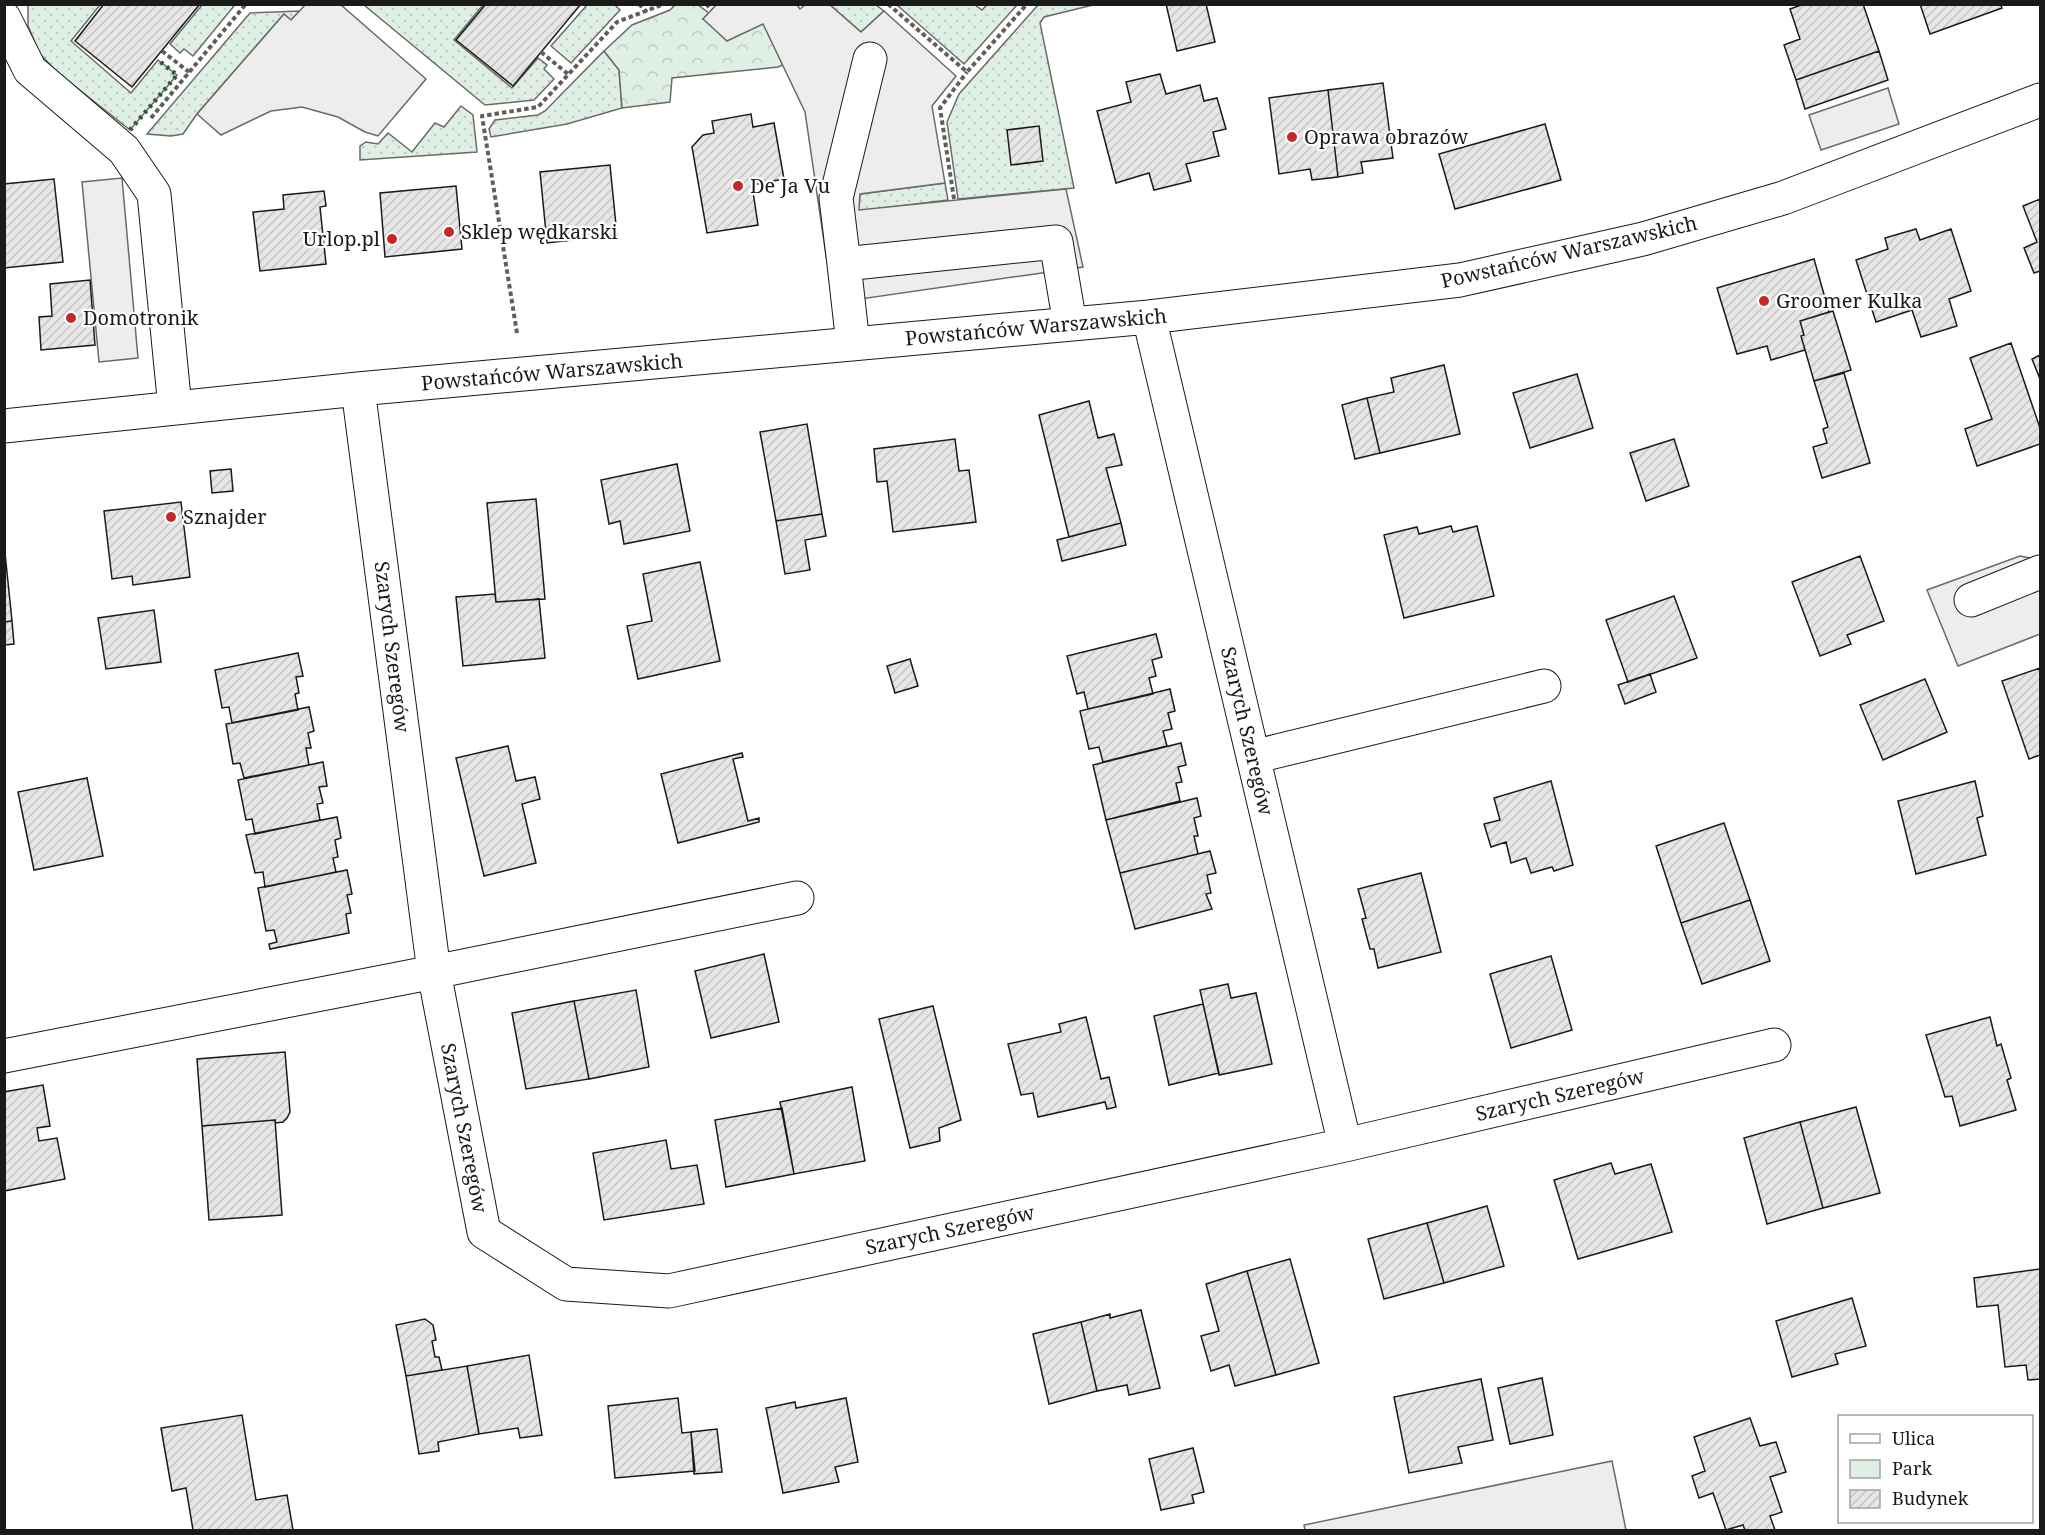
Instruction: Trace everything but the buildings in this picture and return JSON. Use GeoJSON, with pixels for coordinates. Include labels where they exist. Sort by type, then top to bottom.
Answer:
{"type":"FeatureCollection","features":[{"type":"Feature","properties":{"kind":"street"},"geometry":{"type":"LineString","coordinates":[[4,18],[30,70],[124,150],[154,194],[175,408]]}},
{"type":"Feature","properties":{"kind":"street"},"geometry":{"type":"LineString","coordinates":[[853,344],[836,198],[870,59]]}},
{"type":"Feature","properties":{"kind":"street","name":"Powstańców Warszawskich"},"geometry":{"type":"LineString","coordinates":[[4,426],[358,389],[1149,317],[1460,280],[1643,239],[1783,198],[2040,100]]}},
{"type":"Feature","properties":{"kind":"street"},"geometry":{"type":"LineString","coordinates":[[844,264],[1056,242],[1070,324]]}},
{"type":"Feature","properties":{"kind":"street","name":"Szarych Szeregów"},"geometry":{"type":"LineString","coordinates":[[1149,317],[1345,1145]]}},
{"type":"Feature","properties":{"kind":"street","name":"Szarych Szeregów"},"geometry":{"type":"LineString","coordinates":[[358,389],[434,972],[484,1232],[566,1284],[669,1291],[1345,1145],[1774,1045]]}},
{"type":"Feature","properties":{"kind":"street"},"geometry":{"type":"LineString","coordinates":[[1971,600],[2040,572]]}},
{"type":"Feature","properties":{"kind":"street"},"geometry":{"type":"LineString","coordinates":[[1253,757],[1544,686]]}},
{"type":"Feature","properties":{"kind":"street"},"geometry":{"type":"LineString","coordinates":[[4,1056],[797,898]]}},
{"type":"Feature","properties":{"kind":"path"},"geometry":{"type":"LineString","coordinates":[[639,4],[647,12]]}},
{"type":"Feature","properties":{"kind":"path"},"geometry":{"type":"LineString","coordinates":[[518,342],[482,116],[538,107],[617,22],[664,4]]}},
{"type":"Feature","properties":{"kind":"path"},"geometry":{"type":"LineString","coordinates":[[706,4],[712,10]]}},
{"type":"Feature","properties":{"kind":"path"},"geometry":{"type":"LineString","coordinates":[[888,4],[967,72]]}},
{"type":"Feature","properties":{"kind":"path"},"geometry":{"type":"LineString","coordinates":[[954,199],[940,108],[967,72],[1027,4]]}},
{"type":"Feature","properties":{"kind":"path"},"geometry":{"type":"LineString","coordinates":[[162,51],[189,72]]}},
{"type":"Feature","properties":{"kind":"path"},"geometry":{"type":"LineString","coordinates":[[541,52],[568,75]]}},
{"type":"Feature","properties":{"kind":"green space"},"geometry":{"type":"Polygon","coordinates":[[[28,5],[100,5],[71,41],[131,93],[158,60],[177,75],[130,130],[57,72],[40,54],[28,26],[28,5]]]}},
{"type":"Feature","properties":{"kind":"green space"},"geometry":{"type":"Polygon","coordinates":[[[202,5],[234,6],[193,56],[184,49],[180,53],[170,44],[202,5]]]}},
{"type":"Feature","properties":{"kind":"green space"},"geometry":{"type":"Polygon","coordinates":[[[364,5],[483,5],[454,40],[512,88],[538,58],[547,65],[544,69],[554,79],[534,100],[485,105],[364,5]]]}},
{"type":"Feature","properties":{"kind":"green space"},"geometry":{"type":"Polygon","coordinates":[[[587,5],[615,5],[620,10],[571,63],[551,46],[587,5]]]}},
{"type":"Feature","properties":{"kind":"green space"},"geometry":{"type":"Polygon","coordinates":[[[675,5],[698,5],[709,13],[703,19],[763,23],[783,65],[672,78],[670,102],[622,108],[619,70],[604,51],[632,25],[670,10],[675,5]]]}},
{"type":"Feature","properties":{"kind":"green space"},"geometry":{"type":"Polygon","coordinates":[[[830,5],[876,5],[884,11],[861,32],[830,5]]]}},
{"type":"Feature","properties":{"kind":"green space"},"geometry":{"type":"Polygon","coordinates":[[[897,5],[975,5],[982,10],[987,5],[1017,5],[964,64],[897,5]]]}},
{"type":"Feature","properties":{"kind":"green space"},"geometry":{"type":"Polygon","coordinates":[[[1038,5],[1093,5],[1044,17],[1040,23],[1074,188],[958,199],[947,122],[959,94],[1038,5]]]}},
{"type":"Feature","properties":{"kind":"green space"},"geometry":{"type":"Polygon","coordinates":[[[300,11],[291,20],[284,14],[197,114],[183,134],[171,136],[147,134],[250,13],[300,11]]]}},
{"type":"Feature","properties":{"kind":"green space"},"geometry":{"type":"Polygon","coordinates":[[[604,51],[619,70],[622,108],[567,124],[491,137],[489,129],[495,120],[538,115],[545,111],[604,51]]]}},
{"type":"Feature","properties":{"kind":"green space"},"geometry":{"type":"Polygon","coordinates":[[[461,106],[473,115],[477,152],[360,160],[360,146],[366,142],[378,144],[388,133],[412,152],[435,123],[444,127],[461,106]]]}},
{"type":"Feature","properties":{"kind":"green space"},"geometry":{"type":"Polygon","coordinates":[[[945,183],[948,200],[858,211],[860,194],[945,183]]]}},
{"type":"Feature","properties":{"kind":"shaded area"},"geometry":{"type":"Polygon","coordinates":[[[306,4],[341,5],[426,79],[378,136],[365,132],[338,117],[302,107],[271,111],[221,135],[197,114],[284,14],[291,20],[306,4]]]}},
{"type":"Feature","properties":{"kind":"shaded area"},"geometry":{"type":"Polygon","coordinates":[[[716,5],[797,5],[800,9],[805,5],[830,5],[861,32],[884,11],[956,76],[932,106],[945,183],[860,194],[859,210],[1066,189],[1083,267],[833,303],[805,112],[763,24],[727,41],[703,19],[716,5]]]}},
{"type":"Feature","properties":{"kind":"shaded area"},"geometry":{"type":"Polygon","coordinates":[[[1888,88],[1899,124],[1821,150],[1809,115],[1888,88]]]}},
{"type":"Feature","properties":{"kind":"shaded area"},"geometry":{"type":"Polygon","coordinates":[[[122,178],[138,358],[99,362],[82,182],[122,178]]]}},
{"type":"Feature","properties":{"kind":"shaded area"},"geometry":{"type":"Polygon","coordinates":[[[2020,556],[2040,560],[2040,634],[1958,666],[1927,590],[2020,556]]]}},
{"type":"Feature","properties":{"kind":"shaded area"},"geometry":{"type":"Polygon","coordinates":[[[1612,1461],[1626,1530],[1305,1530],[1304,1525],[1612,1461]]]}},
{"type":"Feature","properties":{"kind":"hedge"},"geometry":{"type":"LineString","coordinates":[[130,130],[177,75],[158,60]]}},
{"type":"Feature","properties":{"kind":"place","name":"Oprawa obrazów"},"geometry":{"type":"Point","coordinates":[1292,137]}},
{"type":"Feature","properties":{"kind":"place","name":"De Ja Vu"},"geometry":{"type":"Point","coordinates":[738,186]}},
{"type":"Feature","properties":{"kind":"place","name":"Sklep wędkarski"},"geometry":{"type":"Point","coordinates":[449,232]}},
{"type":"Feature","properties":{"kind":"place","name":"Urlop.pl"},"geometry":{"type":"Point","coordinates":[392,239]}},
{"type":"Feature","properties":{"kind":"place","name":"Groomer Kulka"},"geometry":{"type":"Point","coordinates":[1764,301]}},
{"type":"Feature","properties":{"kind":"place","name":"Domotronik"},"geometry":{"type":"Point","coordinates":[71,318]}},
{"type":"Feature","properties":{"kind":"place","name":"Sznajder"},"geometry":{"type":"Point","coordinates":[171,517]}}]}
